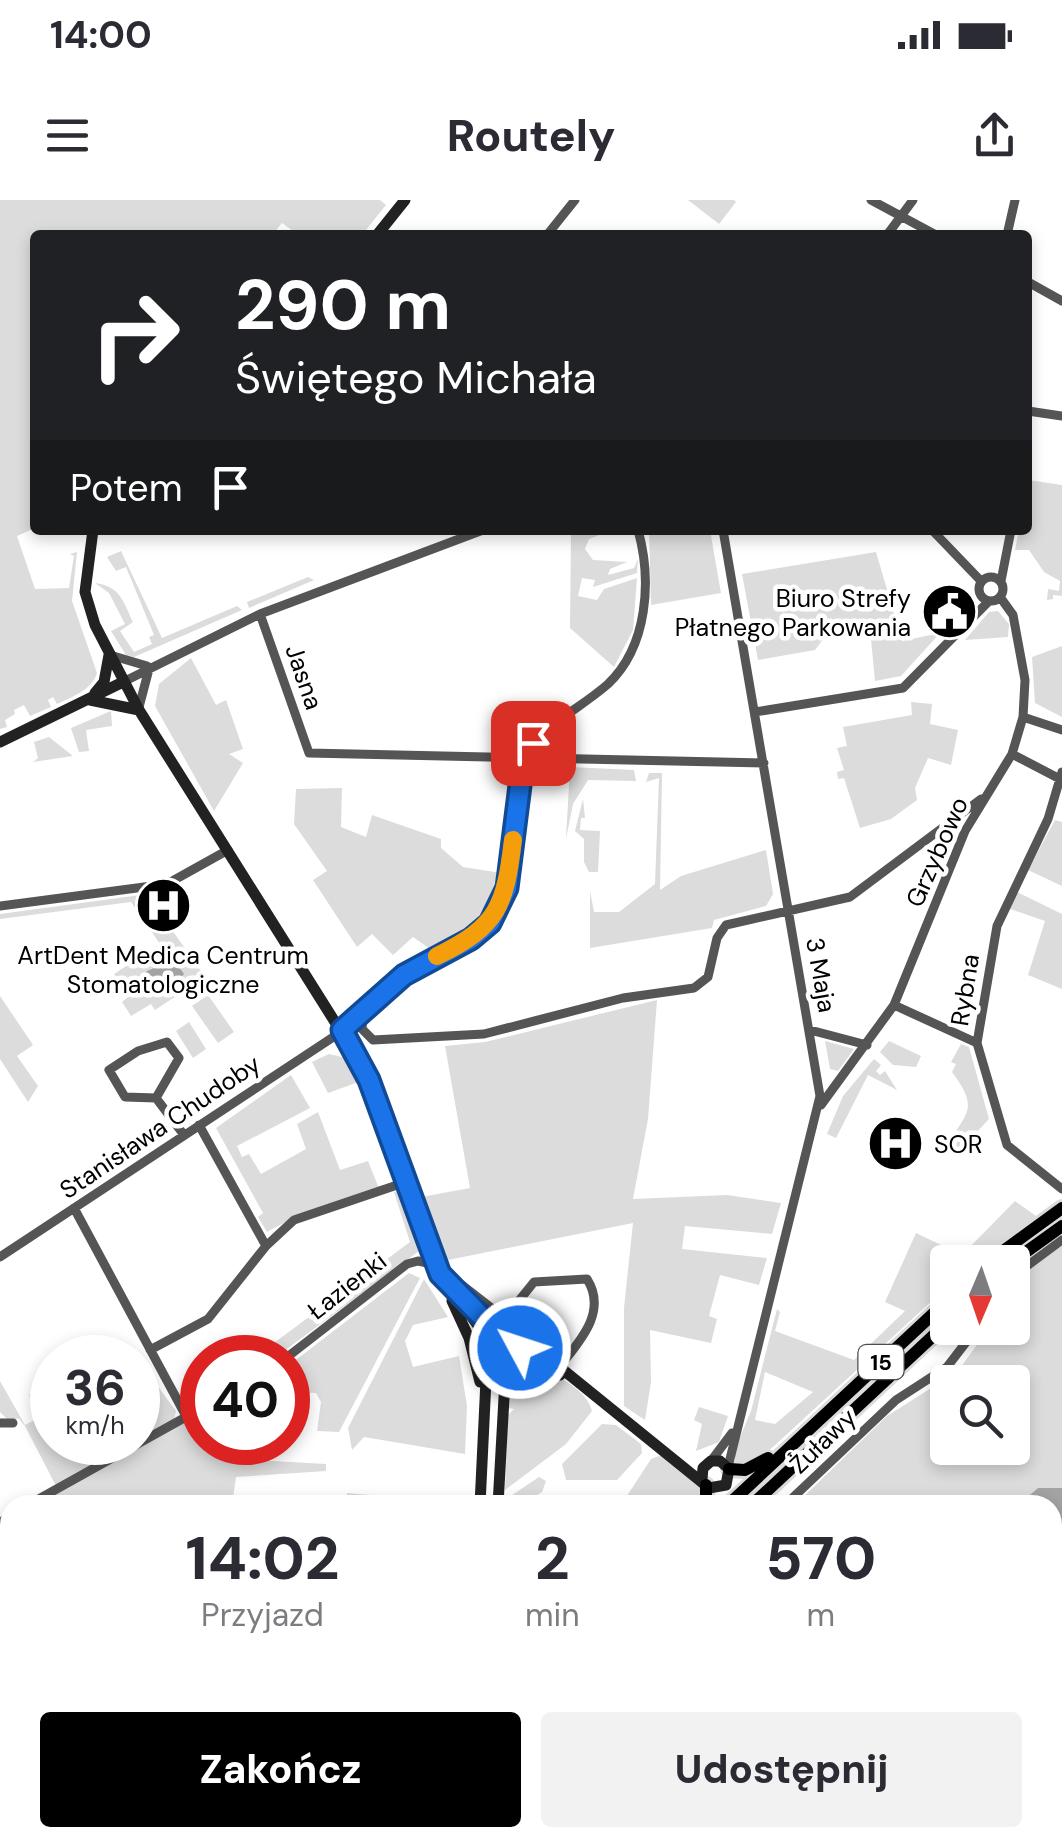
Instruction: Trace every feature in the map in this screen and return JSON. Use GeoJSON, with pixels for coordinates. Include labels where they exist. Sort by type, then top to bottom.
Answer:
{"type":"FeatureCollection","features":[{"type":"Feature","properties":{"kind":"main road"},"geometry":{"type":"LineString","coordinates":[[1011,1245],[1062,1208]]}},
{"type":"Feature","properties":{"kind":"main road"},"geometry":{"type":"LineString","coordinates":[[1030,1249],[1062,1226]]}},
{"type":"Feature","properties":{"kind":"main road","name":"15"},"geometry":{"type":"LineString","coordinates":[[739,1495],[930,1317]]}},
{"type":"Feature","properties":{"kind":"main road","name":"15"},"geometry":{"type":"LineString","coordinates":[[764,1495],[930,1339]]}},
{"type":"Feature","properties":{"kind":"main road"},"geometry":{"type":"LineString","coordinates":[[728,1468],[756,1467],[814,1424]]}},
{"type":"Feature","properties":{"kind":"main road"},"geometry":{"type":"LineString","coordinates":[[704,1482],[705,1495]]}},
{"type":"Feature","properties":{"kind":"street"},"geometry":{"type":"LineString","coordinates":[[380,230],[405,200]]}},
{"type":"Feature","properties":{"kind":"street"},"geometry":{"type":"LineString","coordinates":[[551,230],[575,200]]}},
{"type":"Feature","properties":{"kind":"street"},"geometry":{"type":"LineString","coordinates":[[872,200],[927,230]]}},
{"type":"Feature","properties":{"kind":"street"},"geometry":{"type":"LineString","coordinates":[[890,230],[913,200]]}},
{"type":"Feature","properties":{"kind":"street"},"geometry":{"type":"LineString","coordinates":[[1008,230],[1015,200]]}},
{"type":"Feature","properties":{"kind":"street"},"geometry":{"type":"LineString","coordinates":[[1032,284],[1062,301]]}},
{"type":"Feature","properties":{"kind":"street"},"geometry":{"type":"LineString","coordinates":[[1032,414],[1062,416]]}},
{"type":"Feature","properties":{"kind":"street"},"geometry":{"type":"LineString","coordinates":[[92,535],[85,592],[109,655],[139,710],[362,1064],[438,1270],[469,1338],[484,1406]]}},
{"type":"Feature","properties":{"kind":"street"},"geometry":{"type":"LineString","coordinates":[[0,742],[260,614],[470,535]]}},
{"type":"Feature","properties":{"kind":"street"},"geometry":{"type":"LineString","coordinates":[[524,758],[538,738],[608,683],[633,650],[644,595],[644,553],[639,535]]}},
{"type":"Feature","properties":{"kind":"street","name":"3 Maja"},"geometry":{"type":"LineString","coordinates":[[724,535],[810,1030],[819,1109],[728,1468]]}},
{"type":"Feature","properties":{"kind":"street"},"geometry":{"type":"LineString","coordinates":[[937,535],[981,581]]}},
{"type":"Feature","properties":{"kind":"street"},"geometry":{"type":"LineString","coordinates":[[754,712],[903,688],[989,601],[1000,596],[1009,535]]}},
{"type":"Feature","properties":{"kind":"street"},"geometry":{"type":"LineString","coordinates":[[989,601],[979,593],[981,581],[989,576],[1000,582]]}},
{"type":"Feature","properties":{"kind":"street","name":"Grzybowo"},"geometry":{"type":"LineString","coordinates":[[819,1109],[894,1005],[981,799],[1012,754],[1023,718],[1024,662],[1013,614],[1000,596]]}},
{"type":"Feature","properties":{"kind":"street","name":"Jasna"},"geometry":{"type":"LineString","coordinates":[[260,614],[309,753],[524,758]]}},
{"type":"Feature","properties":{"kind":"street"},"geometry":{"type":"LineString","coordinates":[[109,655],[150,666]]}},
{"type":"Feature","properties":{"kind":"street"},"geometry":{"type":"LineString","coordinates":[[90,700],[104,682],[109,655]]}},
{"type":"Feature","properties":{"kind":"street"},"geometry":{"type":"LineString","coordinates":[[139,710],[140,690],[150,666]]}},
{"type":"Feature","properties":{"kind":"street"},"geometry":{"type":"LineString","coordinates":[[90,700],[139,710]]}},
{"type":"Feature","properties":{"kind":"street"},"geometry":{"type":"LineString","coordinates":[[1023,718],[1062,730]]}},
{"type":"Feature","properties":{"kind":"street","name":"Rybna"},"geometry":{"type":"LineString","coordinates":[[1012,754],[1061,776],[1048,819],[997,925],[977,1043],[1007,1145],[1062,1189]]}},
{"type":"Feature","properties":{"kind":"street"},"geometry":{"type":"LineString","coordinates":[[524,758],[764,763]]}},
{"type":"Feature","properties":{"kind":"street","name":"Stanisława Chudoby"},"geometry":{"type":"LineString","coordinates":[[0,1258],[342,1030],[404,975],[471,939],[502,904],[524,758]]}},
{"type":"Feature","properties":{"kind":"street"},"geometry":{"type":"LineString","coordinates":[[365,1012],[362,1030],[373,1040],[452,1037],[484,1034],[623,998],[694,988],[708,977],[717,938],[726,925],[850,896],[981,799]]}},
{"type":"Feature","properties":{"kind":"street"},"geometry":{"type":"LineString","coordinates":[[0,906],[167,884],[228,850]]}},
{"type":"Feature","properties":{"kind":"street"},"geometry":{"type":"LineString","coordinates":[[894,1005],[977,1043]]}},
{"type":"Feature","properties":{"kind":"street"},"geometry":{"type":"LineString","coordinates":[[810,1030],[867,1045]]}},
{"type":"Feature","properties":{"kind":"street"},"geometry":{"type":"LineString","coordinates":[[166,1042],[179,1058],[156,1098],[125,1097],[110,1070],[138,1052],[166,1042]]}},
{"type":"Feature","properties":{"kind":"street"},"geometry":{"type":"LineString","coordinates":[[156,1098],[184,1135]]}},
{"type":"Feature","properties":{"kind":"street"},"geometry":{"type":"LineString","coordinates":[[199,1126],[266,1246]]}},
{"type":"Feature","properties":{"kind":"street"},"geometry":{"type":"LineString","coordinates":[[160,1345],[208,1319],[266,1246],[294,1220],[406,1182]]}},
{"type":"Feature","properties":{"kind":"street"},"geometry":{"type":"LineString","coordinates":[[74,1208],[142,1335]]}},
{"type":"Feature","properties":{"kind":"street"},"geometry":{"type":"LineString","coordinates":[[1030,1264],[1062,1240]]}},
{"type":"Feature","properties":{"kind":"street","name":"Łazienki"},"geometry":{"type":"LineString","coordinates":[[310,1339],[407,1264],[418,1260],[438,1270]]}},
{"type":"Feature","properties":{"kind":"street"},"geometry":{"type":"LineString","coordinates":[[438,1270],[450,1289],[499,1327],[560,1366],[704,1482],[722,1488],[728,1482],[728,1468],[662,1448]]}},
{"type":"Feature","properties":{"kind":"street"},"geometry":{"type":"LineString","coordinates":[[480,1495],[485,1354],[499,1327],[534,1282],[587,1279],[592,1286],[592,1328],[560,1366]]}},
{"type":"Feature","properties":{"kind":"street"},"geometry":{"type":"LineString","coordinates":[[498,1495],[502,1408],[510,1360],[520,1341]]}},
{"type":"Feature","properties":{"kind":"street","name":"Żuławy"},"geometry":{"type":"LineString","coordinates":[[796,1495],[896,1400],[947,1368],[964,1345]]}},
{"type":"Feature","properties":{"kind":"street"},"geometry":{"type":"LineString","coordinates":[[485,1354],[494,1362],[536,1361],[581,1385]]}},
{"type":"Feature","properties":{"kind":"street"},"geometry":{"type":"LineString","coordinates":[[160,1368],[180,1405]]}},
{"type":"Feature","properties":{"kind":"street"},"geometry":{"type":"LineString","coordinates":[[46,1495],[180,1419]]}},
{"type":"Feature","properties":{"kind":"street","name":"3 Maja"},"geometry":{"type":"LineString","coordinates":[[709,1462],[738,1422]]}},
{"type":"Feature","properties":{"kind":"street"},"geometry":{"type":"LineString","coordinates":[[0,1423],[13,1423]]}},
{"type":"Feature","properties":{"kind":"street"},"geometry":{"type":"LineString","coordinates":[[704,1482],[709,1462]]}},
{"type":"Feature","properties":{"kind":"shaded area"},"geometry":{"type":"Polygon","coordinates":[[[0,200],[380,200],[386,205],[366,230],[291,230],[282,223],[276,230],[30,230],[30,530],[17,536],[35,589],[69,588],[74,556],[70,554],[77,552],[72,601],[97,673],[91,684],[75,696],[57,704],[53,697],[48,700],[51,707],[30,716],[24,705],[14,710],[15,714],[5,720],[7,727],[0,729],[0,200]]]}},
{"type":"Feature","properties":{"kind":"shaded area"},"geometry":{"type":"Polygon","coordinates":[[[688,200],[734,200],[736,202],[719,224],[688,200]]]}},
{"type":"Feature","properties":{"kind":"shaded area"},"geometry":{"type":"Polygon","coordinates":[[[1032,481],[1062,485],[1062,596],[1053,595],[1053,599],[1047,600],[1048,589],[1059,591],[1060,581],[1044,572],[1029,550],[1015,550],[1018,535],[1032,535],[1032,481]]]}},
{"type":"Feature","properties":{"kind":"shaded area"},"geometry":{"type":"Polygon","coordinates":[[[571,535],[599,535],[589,539],[585,549],[593,560],[627,562],[610,569],[608,575],[634,568],[638,559],[637,573],[593,587],[595,580],[582,578],[578,596],[597,600],[604,589],[637,578],[633,630],[614,667],[570,628],[571,535]]]}},
{"type":"Feature","properties":{"kind":"shaded area"},"geometry":{"type":"Polygon","coordinates":[[[649,535],[711,535],[721,593],[651,605],[649,535]]]}},
{"type":"Feature","properties":{"kind":"shaded area"},"geometry":{"type":"Polygon","coordinates":[[[121,551],[162,638],[237,606],[242,610],[134,657],[126,655],[111,631],[125,624],[109,593],[95,583],[110,587],[123,601],[133,622],[120,631],[134,652],[152,644],[149,637],[154,635],[126,567],[116,571],[107,557],[121,551]]]}},
{"type":"Feature","properties":{"kind":"shaded area"},"geometry":{"type":"Polygon","coordinates":[[[876,552],[902,641],[940,633],[901,676],[875,681],[870,629],[824,638],[815,650],[758,660],[742,574],[876,552]]]}},
{"type":"Feature","properties":{"kind":"shaded area"},"geometry":{"type":"Polygon","coordinates":[[[308,577],[314,580],[249,608],[247,602],[308,577]]]}},
{"type":"Feature","properties":{"kind":"shaded area"},"geometry":{"type":"Polygon","coordinates":[[[998,611],[1009,624],[1008,637],[965,640],[989,612],[998,611]]]}},
{"type":"Feature","properties":{"kind":"shaded area"},"geometry":{"type":"Polygon","coordinates":[[[1062,646],[1062,717],[1035,703],[1032,657],[1062,646]]]}},
{"type":"Feature","properties":{"kind":"shaded area"},"geometry":{"type":"Polygon","coordinates":[[[191,658],[216,705],[226,700],[243,749],[229,754],[243,763],[214,811],[155,706],[159,684],[191,658]]]}},
{"type":"Feature","properties":{"kind":"shaded area"},"geometry":{"type":"Polygon","coordinates":[[[911,702],[932,704],[930,724],[958,730],[951,765],[928,758],[915,788],[917,800],[891,819],[860,828],[844,778],[838,779],[837,772],[844,770],[837,748],[847,746],[843,727],[912,715],[911,702]]]}},
{"type":"Feature","properties":{"kind":"shaded area"},"geometry":{"type":"Polygon","coordinates":[[[111,711],[112,726],[86,730],[89,751],[79,752],[71,728],[111,711]]]}},
{"type":"Feature","properties":{"kind":"shaded area"},"geometry":{"type":"Polygon","coordinates":[[[49,737],[73,756],[33,762],[38,758],[34,742],[49,737]]]}},
{"type":"Feature","properties":{"kind":"shaded area"},"geometry":{"type":"Polygon","coordinates":[[[570,767],[634,770],[636,781],[588,780],[573,804],[566,839],[570,767]]]}},
{"type":"Feature","properties":{"kind":"shaded area"},"geometry":{"type":"Polygon","coordinates":[[[649,773],[662,773],[660,890],[681,876],[766,850],[773,894],[766,906],[714,920],[712,928],[590,948],[590,891],[594,912],[619,912],[655,884],[659,778],[646,782],[649,773]]]}},
{"type":"Feature","properties":{"kind":"shaded area"},"geometry":{"type":"Polygon","coordinates":[[[342,788],[341,827],[366,837],[372,815],[441,839],[441,848],[463,867],[501,873],[486,912],[467,929],[430,949],[413,937],[393,955],[372,934],[357,947],[313,880],[327,871],[294,824],[296,789],[342,788]]]}},
{"type":"Feature","properties":{"kind":"shaded area"},"geometry":{"type":"Polygon","coordinates":[[[583,799],[585,818],[581,818],[580,830],[600,831],[598,872],[589,872],[584,862],[584,839],[575,831],[583,799]]]}},
{"type":"Feature","properties":{"kind":"shaded area"},"geometry":{"type":"Polygon","coordinates":[[[1055,820],[1062,822],[1062,886],[1028,870],[1055,820]]]}},
{"type":"Feature","properties":{"kind":"shaded area"},"geometry":{"type":"Polygon","coordinates":[[[952,832],[941,863],[922,853],[952,832]]]}},
{"type":"Feature","properties":{"kind":"shaded area"},"geometry":{"type":"Polygon","coordinates":[[[1017,892],[1062,914],[1062,989],[1028,975],[1045,921],[1010,909],[1017,892]]]}},
{"type":"Feature","properties":{"kind":"shaded area"},"geometry":{"type":"Polygon","coordinates":[[[148,894],[152,915],[172,930],[205,977],[155,1010],[151,1004],[131,1016],[122,1002],[129,996],[114,974],[160,944],[131,902],[0,919],[0,914],[148,894]]]}},
{"type":"Feature","properties":{"kind":"shaded area"},"geometry":{"type":"Polygon","coordinates":[[[174,960],[184,974],[176,984],[149,989],[139,982],[147,971],[174,960]]]}},
{"type":"Feature","properties":{"kind":"shaded area"},"geometry":{"type":"Polygon","coordinates":[[[208,995],[234,1032],[218,1043],[192,1006],[208,995]]]}},
{"type":"Feature","properties":{"kind":"shaded area"},"geometry":{"type":"Polygon","coordinates":[[[0,996],[33,1045],[17,1056],[38,1086],[28,1102],[0,1059],[0,996]]]}},
{"type":"Feature","properties":{"kind":"shaded area"},"geometry":{"type":"Polygon","coordinates":[[[657,1000],[648,1119],[633,1199],[727,1195],[781,1203],[772,1234],[685,1226],[682,1249],[767,1258],[759,1285],[720,1275],[709,1316],[717,1319],[711,1343],[650,1330],[651,1382],[645,1420],[624,1406],[624,1308],[633,1223],[443,1261],[421,1197],[470,1188],[445,1046],[485,1042],[657,1000]]]}},
{"type":"Feature","properties":{"kind":"shaded area"},"geometry":{"type":"Polygon","coordinates":[[[189,1022],[206,1049],[193,1058],[176,1031],[189,1022]]]}},
{"type":"Feature","properties":{"kind":"shaded area"},"geometry":{"type":"Polygon","coordinates":[[[825,1041],[854,1049],[838,1071],[830,1069],[825,1041]]]}},
{"type":"Feature","properties":{"kind":"shaded area"},"geometry":{"type":"Polygon","coordinates":[[[889,1041],[921,1056],[916,1067],[893,1065],[880,1052],[889,1041]]]}},
{"type":"Feature","properties":{"kind":"shaded area"},"geometry":{"type":"Polygon","coordinates":[[[961,1044],[969,1047],[989,1119],[960,1150],[946,1148],[967,1111],[966,1095],[952,1072],[956,1064],[951,1062],[961,1044]]]}},
{"type":"Feature","properties":{"kind":"shaded area"},"geometry":{"type":"Polygon","coordinates":[[[329,1054],[346,1058],[356,1083],[328,1093],[312,1062],[329,1054]]]}},
{"type":"Feature","properties":{"kind":"shaded area"},"geometry":{"type":"Polygon","coordinates":[[[874,1059],[881,1065],[876,1071],[880,1075],[885,1071],[897,1090],[868,1075],[836,1138],[827,1134],[843,1096],[874,1059]]]}},
{"type":"Feature","properties":{"kind":"shaded area"},"geometry":{"type":"Polygon","coordinates":[[[291,1075],[310,1108],[237,1146],[242,1157],[249,1154],[261,1174],[306,1149],[297,1124],[318,1112],[340,1170],[368,1161],[378,1186],[392,1185],[293,1218],[267,1232],[258,1217],[263,1213],[216,1128],[291,1075]]]}},
{"type":"Feature","properties":{"kind":"shaded area"},"geometry":{"type":"Polygon","coordinates":[[[402,1191],[419,1251],[306,1335],[285,1335],[410,1242],[394,1192],[402,1191]]]}},
{"type":"Feature","properties":{"kind":"shaded area"},"geometry":{"type":"Polygon","coordinates":[[[1015,1201],[1036,1216],[999,1245],[972,1245],[1015,1201]]]}},
{"type":"Feature","properties":{"kind":"shaded area"},"geometry":{"type":"Polygon","coordinates":[[[916,1233],[941,1245],[930,1245],[930,1303],[773,1447],[747,1465],[737,1464],[733,1454],[751,1411],[777,1309],[780,1312],[775,1331],[854,1360],[905,1311],[885,1302],[916,1233]],[[765,1372],[755,1420],[775,1424],[813,1392],[765,1372]]]}},
{"type":"Feature","properties":{"kind":"shaded area"},"geometry":{"type":"Polygon","coordinates":[[[1062,1246],[1062,1488],[1038,1488],[1030,1495],[805,1495],[887,1416],[930,1389],[930,1465],[1030,1465],[1030,1365],[962,1365],[977,1345],[1030,1345],[1030,1268],[1062,1246]]]}},
{"type":"Feature","properties":{"kind":"shaded area"},"geometry":{"type":"Polygon","coordinates":[[[409,1273],[420,1278],[339,1432],[317,1431],[321,1402],[316,1393],[310,1393],[310,1349],[409,1273]]]}},
{"type":"Feature","properties":{"kind":"shaded area"},"geometry":{"type":"Polygon","coordinates":[[[424,1279],[448,1317],[413,1325],[405,1341],[413,1367],[459,1356],[467,1406],[465,1454],[364,1437],[352,1450],[348,1428],[424,1279]]]}},
{"type":"Feature","properties":{"kind":"shaded area"},"geometry":{"type":"Polygon","coordinates":[[[928,1328],[756,1495],[747,1495],[928,1328]]]}},
{"type":"Feature","properties":{"kind":"shaded area"},"geometry":{"type":"Polygon","coordinates":[[[502,1332],[511,1336],[515,1345],[511,1354],[502,1358],[493,1354],[489,1345],[493,1336],[502,1332]]]}},
{"type":"Feature","properties":{"kind":"shaded area"},"geometry":{"type":"Polygon","coordinates":[[[520,1367],[539,1370],[572,1385],[592,1411],[566,1444],[505,1490],[508,1415],[514,1409],[508,1408],[510,1375],[520,1367]]]}},
{"type":"Feature","properties":{"kind":"shaded area"},"geometry":{"type":"Polygon","coordinates":[[[0,1381],[25,1425],[30,1422],[30,1436],[18,1418],[10,1422],[0,1412],[0,1381]]]}},
{"type":"Feature","properties":{"kind":"shaded area"},"geometry":{"type":"Polygon","coordinates":[[[160,1389],[176,1411],[174,1419],[160,1427],[160,1389]]]}},
{"type":"Feature","properties":{"kind":"shaded area"},"geometry":{"type":"Polygon","coordinates":[[[699,1407],[728,1416],[719,1442],[696,1451],[702,1424],[694,1420],[699,1407]]]}},
{"type":"Feature","properties":{"kind":"shaded area"},"geometry":{"type":"Polygon","coordinates":[[[180,1424],[180,1465],[326,1464],[326,1471],[236,1477],[233,1495],[55,1495],[108,1465],[160,1465],[160,1436],[180,1424]]]}},
{"type":"Feature","properties":{"kind":"shaded area"},"geometry":{"type":"Polygon","coordinates":[[[602,1424],[616,1425],[641,1444],[642,1453],[617,1480],[566,1480],[562,1464],[602,1424]]]}},
{"type":"Feature","properties":{"kind":"shaded area"},"geometry":{"type":"Polygon","coordinates":[[[662,1455],[685,1469],[702,1495],[628,1495],[651,1459],[662,1455]]]}},
{"type":"Feature","properties":{"kind":"shaded area"},"geometry":{"type":"Polygon","coordinates":[[[45,1465],[94,1465],[56,1486],[45,1465]]]}},
{"type":"Feature","properties":{"kind":"shaded area"},"geometry":{"type":"Polygon","coordinates":[[[539,1477],[546,1481],[537,1495],[512,1495],[539,1477]]]}},
{"type":"Feature","properties":{"kind":"shaded area"},"geometry":{"type":"Polygon","coordinates":[[[1038,1488],[1062,1488],[1062,1495],[1030,1495],[1038,1488]]]}},
{"type":"Feature","properties":{"kind":"slow traffic"},"geometry":{"type":"LineString","coordinates":[[437,956],[460,946],[490,923],[507,888],[513,840]]}},
{"type":"Feature","properties":{"kind":"place","name":"Biuro Strefy Płatnego Parkowania"},"geometry":{"type":"Point","coordinates":[950,612]}},
{"type":"Feature","properties":{"kind":"place","name":"ArtDent Medica Centrum Stomatologiczne"},"geometry":{"type":"Point","coordinates":[163,906]}},
{"type":"Feature","properties":{"kind":"place","name":"SOR"},"geometry":{"type":"Point","coordinates":[895,1144]}},
{"type":"Feature","properties":{"kind":"route"},"geometry":{"type":"LineString","coordinates":[[520,1348],[514,1330],[495,1326],[483,1318],[452,1291],[440,1274],[369,1080],[342,1030],[404,975],[460,946],[490,923],[507,888],[524,754],[533,743]]}}]}
